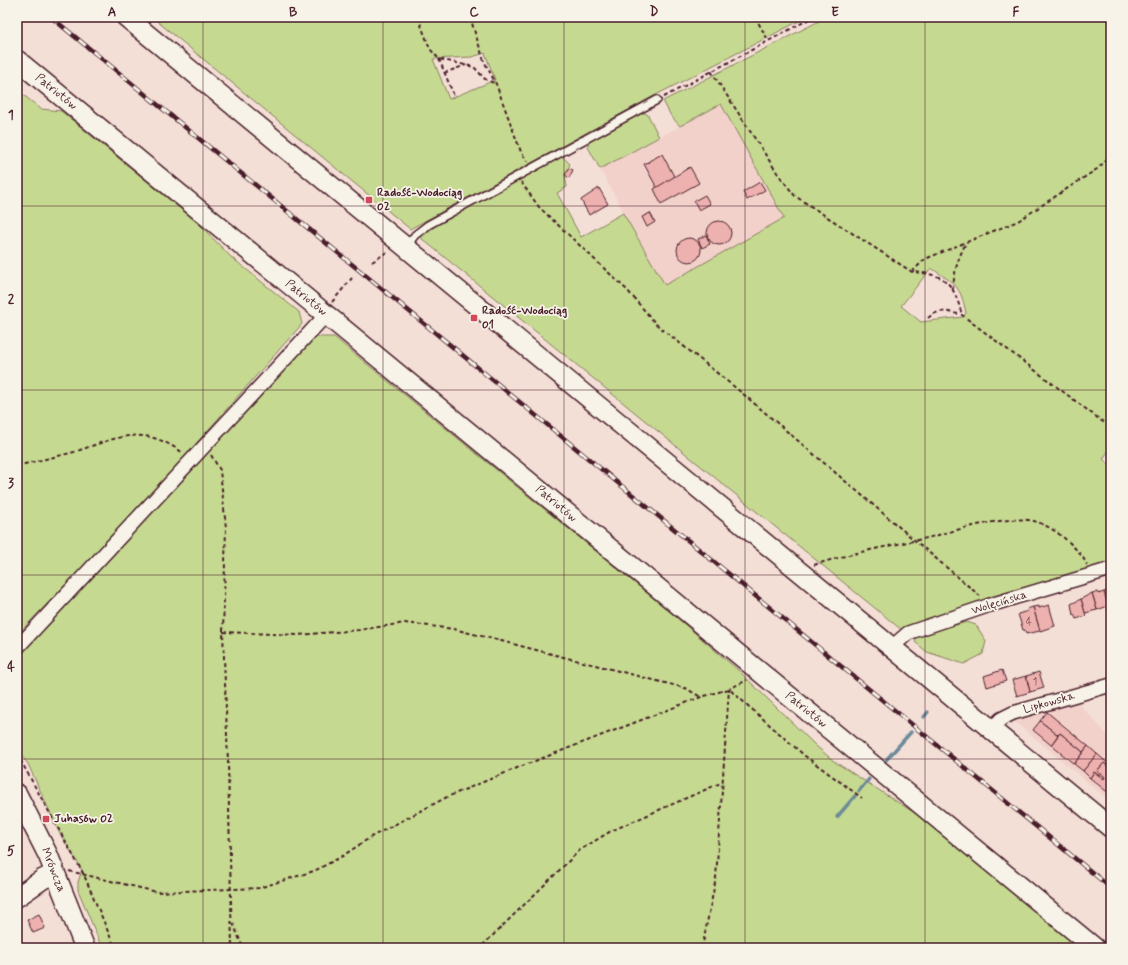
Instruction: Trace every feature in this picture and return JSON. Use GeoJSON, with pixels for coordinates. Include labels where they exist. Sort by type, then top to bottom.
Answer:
{"type":"FeatureCollection","features":[{"type":"Feature","properties":{"kind":"main road"},"geometry":{"type":"LineString","coordinates":[[126,17],[1111,828]]}},
{"type":"Feature","properties":{"kind":"main road","name":"Patriotów"},"geometry":{"type":"LineString","coordinates":[[17,60],[1095,948]]}},
{"type":"Feature","properties":{"kind":"main road","name":"Mrówcza"},"geometry":{"type":"LineString","coordinates":[[17,794],[60,871],[84,948]]}},
{"type":"Feature","properties":{"kind":"main road"},"geometry":{"type":"LineString","coordinates":[[17,897],[43,879],[60,871]]}},
{"type":"Feature","properties":{"kind":"street"},"geometry":{"type":"LineString","coordinates":[[17,648],[326,315]]}},
{"type":"Feature","properties":{"kind":"street","name":"Wolęcińska"},"geometry":{"type":"LineString","coordinates":[[892,647],[908,633],[990,605],[1111,569]]}},
{"type":"Feature","properties":{"kind":"street","name":"Lipkowska"},"geometry":{"type":"LineString","coordinates":[[991,729],[1001,719],[1013,713],[1111,685]]}},
{"type":"Feature","properties":{"kind":"lane"},"geometry":{"type":"LineString","coordinates":[[406,247],[415,235],[428,224],[657,100]]}},
{"type":"Feature","properties":{"kind":"path"},"geometry":{"type":"LineString","coordinates":[[418,17],[430,49],[439,59],[454,96]]}},
{"type":"Feature","properties":{"kind":"path"},"geometry":{"type":"LineString","coordinates":[[470,17],[484,61],[496,84],[520,152],[527,162],[534,167]]}},
{"type":"Feature","properties":{"kind":"path"},"geometry":{"type":"LineString","coordinates":[[755,17],[768,40]]}},
{"type":"Feature","properties":{"kind":"path"},"geometry":{"type":"LineString","coordinates":[[657,100],[813,17]]}},
{"type":"Feature","properties":{"kind":"path"},"geometry":{"type":"LineString","coordinates":[[439,59],[467,64],[474,67],[485,79],[496,84]]}},
{"type":"Feature","properties":{"kind":"path"},"geometry":{"type":"LineString","coordinates":[[444,73],[467,64]]}},
{"type":"Feature","properties":{"kind":"path"},"geometry":{"type":"LineString","coordinates":[[711,71],[778,174],[795,196],[912,272],[934,274],[942,278],[953,289]]}},
{"type":"Feature","properties":{"kind":"path"},"geometry":{"type":"LineString","coordinates":[[912,272],[926,259],[1018,220],[1097,169],[1111,156]]}},
{"type":"Feature","properties":{"kind":"path"},"geometry":{"type":"LineString","coordinates":[[518,176],[539,207],[627,290],[656,324],[742,393],[916,540],[990,605]]}},
{"type":"Feature","properties":{"kind":"path"},"geometry":{"type":"LineString","coordinates":[[962,315],[953,289],[954,274],[959,256],[966,242]]}},
{"type":"Feature","properties":{"kind":"path"},"geometry":{"type":"LineString","coordinates":[[326,315],[333,299],[352,278]]}},
{"type":"Feature","properties":{"kind":"path"},"geometry":{"type":"LineString","coordinates":[[928,318],[934,313],[941,311],[962,315],[1111,428]]}},
{"type":"Feature","properties":{"kind":"path"},"geometry":{"type":"LineString","coordinates":[[17,466],[73,452],[122,436],[151,437],[170,443],[192,459]]}},
{"type":"Feature","properties":{"kind":"path"},"geometry":{"type":"LineString","coordinates":[[205,445],[219,466],[226,528],[223,632],[228,762],[232,948]]}},
{"type":"Feature","properties":{"kind":"path"},"geometry":{"type":"LineString","coordinates":[[814,565],[847,555],[986,524],[1016,520],[1037,522],[1063,537],[1085,561],[1091,576]]}},
{"type":"Feature","properties":{"kind":"path"},"geometry":{"type":"LineString","coordinates":[[223,632],[297,635],[359,630],[405,623],[454,629],[685,688],[701,697]]}},
{"type":"Feature","properties":{"kind":"path"},"geometry":{"type":"LineString","coordinates":[[60,871],[157,892],[259,888],[314,871],[341,857],[371,837],[447,797],[516,768],[701,697],[729,689],[762,674]]}},
{"type":"Feature","properties":{"kind":"path"},"geometry":{"type":"LineString","coordinates":[[702,948],[716,878],[729,689]]}},
{"type":"Feature","properties":{"kind":"path"},"geometry":{"type":"LineString","coordinates":[[729,689],[805,756],[862,798]]}},
{"type":"Feature","properties":{"kind":"path"},"geometry":{"type":"LineString","coordinates":[[17,754],[84,875],[115,948]]}},
{"type":"Feature","properties":{"kind":"path"},"geometry":{"type":"LineString","coordinates":[[476,948],[482,946],[580,850],[611,831],[723,782]]}},
{"type":"Feature","properties":{"kind":"path"},"geometry":{"type":"LineString","coordinates":[[232,922],[243,948]]}},
{"type":"Feature","properties":{"kind":"shaded area"},"geometry":{"type":"Polygon","coordinates":[[[721,104],[784,219],[664,285],[600,169],[721,104]]]}},
{"type":"Feature","properties":{"kind":"shaded area"},"geometry":{"type":"Polygon","coordinates":[[[1077,701],[1111,739],[1111,802],[1013,720],[1077,701]]]}},
{"type":"Feature","properties":{"kind":"green space"},"geometry":{"type":"Polygon","coordinates":[[[152,17],[807,17],[652,97],[410,229],[152,17]],[[485,53],[472,57],[433,59],[449,99],[495,80],[485,53]]]}},
{"type":"Feature","properties":{"kind":"green space"},"geometry":{"type":"Polygon","coordinates":[[[827,17],[1111,17],[1111,447],[1103,459],[1111,466],[1111,565],[903,631],[421,238],[435,226],[562,156],[570,164],[565,175],[567,187],[557,193],[581,237],[623,213],[665,285],[784,218],[721,104],[680,126],[671,116],[663,101],[827,17]],[[931,268],[901,306],[921,322],[963,317],[966,313],[959,290],[951,282],[931,268]]]}},
{"type":"Feature","properties":{"kind":"green space"},"geometry":{"type":"Polygon","coordinates":[[[17,90],[41,109],[61,111],[199,224],[231,257],[299,312],[302,324],[131,517],[17,635],[17,90]]]}},
{"type":"Feature","properties":{"kind":"green space"},"geometry":{"type":"Polygon","coordinates":[[[643,112],[648,115],[659,137],[600,169],[588,147],[589,141],[643,112]]]}},
{"type":"Feature","properties":{"kind":"green space"},"geometry":{"type":"Polygon","coordinates":[[[315,337],[334,337],[669,611],[738,670],[816,746],[835,762],[921,817],[1085,948],[102,948],[78,890],[78,882],[82,870],[60,834],[28,764],[17,750],[17,659],[315,337]]]}},
{"type":"Feature","properties":{"kind":"green space"},"geometry":{"type":"Polygon","coordinates":[[[967,622],[976,625],[986,641],[983,654],[964,664],[927,652],[915,642],[918,635],[967,622]]]}},
{"type":"Feature","properties":{"kind":"building"},"geometry":{"type":"Polygon","coordinates":[[[662,154],[675,178],[657,188],[644,164],[662,154]]]}},
{"type":"Feature","properties":{"kind":"building"},"geometry":{"type":"Polygon","coordinates":[[[690,167],[699,183],[661,204],[654,189],[690,167]]]}},
{"type":"Feature","properties":{"kind":"building"},"geometry":{"type":"Polygon","coordinates":[[[569,168],[573,170],[569,178],[565,175],[569,168]]]}},
{"type":"Feature","properties":{"kind":"building"},"geometry":{"type":"Polygon","coordinates":[[[760,182],[765,190],[747,200],[743,192],[760,182]]]}},
{"type":"Feature","properties":{"kind":"building"},"geometry":{"type":"Polygon","coordinates":[[[599,188],[608,204],[589,215],[581,200],[599,188]]]}},
{"type":"Feature","properties":{"kind":"building"},"geometry":{"type":"Polygon","coordinates":[[[705,195],[710,204],[699,210],[694,201],[705,195]]]}},
{"type":"Feature","properties":{"kind":"building"},"geometry":{"type":"Polygon","coordinates":[[[650,213],[655,222],[647,227],[642,217],[650,213]]]}},
{"type":"Feature","properties":{"kind":"building"},"geometry":{"type":"Polygon","coordinates":[[[719,221],[727,225],[731,233],[727,241],[719,245],[711,241],[707,233],[711,225],[719,221]]]}},
{"type":"Feature","properties":{"kind":"building"},"geometry":{"type":"Polygon","coordinates":[[[706,235],[710,244],[702,248],[698,239],[706,235]]]}},
{"type":"Feature","properties":{"kind":"building"},"geometry":{"type":"Polygon","coordinates":[[[689,238],[697,242],[701,250],[697,258],[689,262],[681,258],[677,250],[681,242],[689,238]]]}},
{"type":"Feature","properties":{"kind":"building"},"geometry":{"type":"Polygon","coordinates":[[[1109,590],[1111,592],[1111,608],[1109,608],[1104,592],[1109,590]]]}},
{"type":"Feature","properties":{"kind":"building"},"geometry":{"type":"Polygon","coordinates":[[[1097,592],[1098,594],[1104,592],[1108,606],[1097,610],[1092,593],[1097,592]]]}},
{"type":"Feature","properties":{"kind":"building"},"geometry":{"type":"Polygon","coordinates":[[[1092,593],[1097,610],[1085,613],[1081,599],[1092,593]]]}},
{"type":"Feature","properties":{"kind":"building"},"geometry":{"type":"Polygon","coordinates":[[[1081,599],[1086,616],[1076,619],[1074,614],[1073,615],[1071,604],[1081,599]]]}},
{"type":"Feature","properties":{"kind":"building"},"geometry":{"type":"Polygon","coordinates":[[[1049,605],[1055,626],[1040,631],[1033,607],[1039,606],[1039,608],[1049,605]]]}},
{"type":"Feature","properties":{"kind":"building"},"geometry":{"type":"Polygon","coordinates":[[[1033,607],[1040,631],[1026,634],[1025,630],[1023,630],[1018,614],[1028,611],[1027,609],[1033,607]]]}},
{"type":"Feature","properties":{"kind":"building"},"geometry":{"type":"Polygon","coordinates":[[[1002,670],[1006,681],[987,687],[984,676],[1002,670]]]}},
{"type":"Feature","properties":{"kind":"building"},"geometry":{"type":"Polygon","coordinates":[[[1039,672],[1044,688],[1030,692],[1026,676],[1039,672]]]}},
{"type":"Feature","properties":{"kind":"building"},"geometry":{"type":"Polygon","coordinates":[[[1026,676],[1030,692],[1017,696],[1012,680],[1026,676]]]}},
{"type":"Feature","properties":{"kind":"building"},"geometry":{"type":"Polygon","coordinates":[[[1047,712],[1088,746],[1083,752],[1060,733],[1058,735],[1040,721],[1047,712]]]}},
{"type":"Feature","properties":{"kind":"building"},"geometry":{"type":"Polygon","coordinates":[[[1040,721],[1058,735],[1051,745],[1033,730],[1040,721]]]}},
{"type":"Feature","properties":{"kind":"building"},"geometry":{"type":"Polygon","coordinates":[[[1060,733],[1083,752],[1074,764],[1051,745],[1060,733]]]}},
{"type":"Feature","properties":{"kind":"building"},"geometry":{"type":"Polygon","coordinates":[[[1088,746],[1097,754],[1083,771],[1074,764],[1088,746]]]}},
{"type":"Feature","properties":{"kind":"building"},"geometry":{"type":"Polygon","coordinates":[[[1097,754],[1111,766],[1111,769],[1104,763],[1097,771],[1105,777],[1104,779],[1094,772],[1090,778],[1083,771],[1097,754]]]}},
{"type":"Feature","properties":{"kind":"building"},"geometry":{"type":"Polygon","coordinates":[[[1104,763],[1111,769],[1111,795],[1090,778],[1094,772],[1104,779],[1105,777],[1097,771],[1104,763]]]}},
{"type":"Feature","properties":{"kind":"building"},"geometry":{"type":"Polygon","coordinates":[[[39,914],[45,928],[33,933],[27,920],[39,914]]]}},
{"type":"Feature","properties":{"kind":"waterway"},"geometry":{"type":"LineString","coordinates":[[924,717],[928,712]]}},
{"type":"Feature","properties":{"kind":"waterway"},"geometry":{"type":"LineString","coordinates":[[886,760],[911,732]]}},
{"type":"Feature","properties":{"kind":"waterway"},"geometry":{"type":"LineString","coordinates":[[859,791],[869,779]]}},
{"type":"Feature","properties":{"kind":"waterway"},"geometry":{"type":"LineString","coordinates":[[837,817],[855,796]]}},
{"type":"Feature","properties":{"kind":"railway"},"geometry":{"type":"LineString","coordinates":[[51,17],[1111,888]]}},
{"type":"Feature","properties":{"kind":"place","name":"Radość-Wodociąg 02"},"geometry":{"type":"Point","coordinates":[369,200]}},
{"type":"Feature","properties":{"kind":"place","name":"Radość-Wodociąg 01"},"geometry":{"type":"Point","coordinates":[474,318]}},
{"type":"Feature","properties":{"kind":"place","name":"Juhasów 02"},"geometry":{"type":"Point","coordinates":[46,819]}}]}
